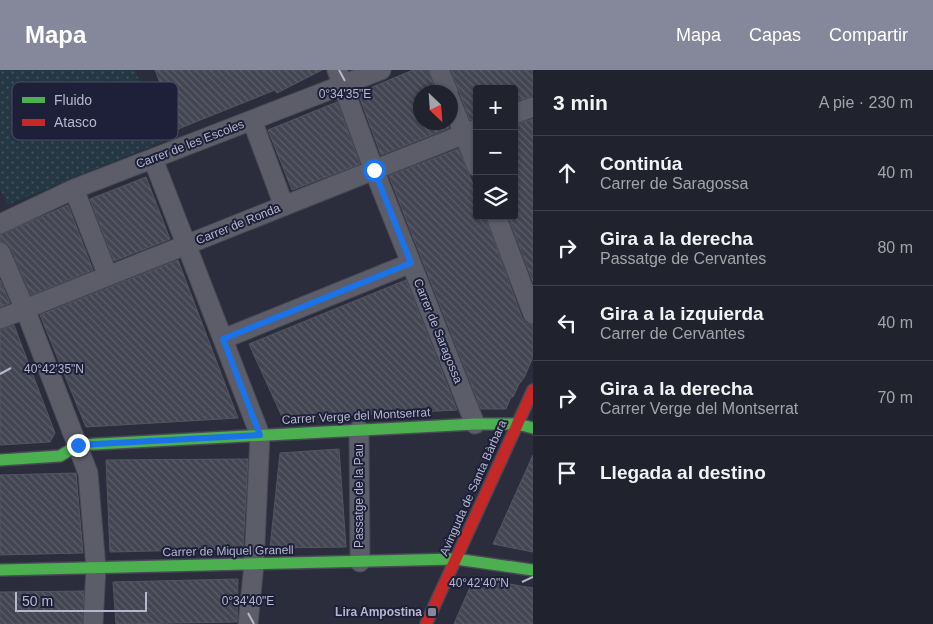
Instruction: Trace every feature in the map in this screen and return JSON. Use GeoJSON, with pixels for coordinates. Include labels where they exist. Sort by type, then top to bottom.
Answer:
{"type":"FeatureCollection","features":[{"type":"Feature","properties":{"kind":"street","name":"Carrer de les Escoles"},"geometry":{"type":"LineString","coordinates":[[1,224],[74,189],[252,120],[339,78],[381,70]]}},
{"type":"Feature","properties":{"kind":"street"},"geometry":{"type":"LineString","coordinates":[[439,70],[445,85]]}},
{"type":"Feature","properties":{"kind":"street","name":"Carrer de Saragossa"},"geometry":{"type":"LineString","coordinates":[[339,78],[474,424]]}},
{"type":"Feature","properties":{"kind":"street"},"geometry":{"type":"LineString","coordinates":[[518,113],[533,107]]}},
{"type":"Feature","properties":{"kind":"street"},"geometry":{"type":"LineString","coordinates":[[458,113],[470,132],[473,147]]}},
{"type":"Feature","properties":{"kind":"street"},"geometry":{"type":"LineString","coordinates":[[252,120],[284,206]]}},
{"type":"Feature","properties":{"kind":"street","name":"Carrer de Ronda"},"geometry":{"type":"LineString","coordinates":[[0,319],[470,132]]}},
{"type":"Feature","properties":{"kind":"street"},"geometry":{"type":"LineString","coordinates":[[153,158],[260,435],[254,564],[248,624]]}},
{"type":"Feature","properties":{"kind":"street"},"geometry":{"type":"LineString","coordinates":[[74,189],[108,276]]}},
{"type":"Feature","properties":{"kind":"street"},"geometry":{"type":"LineString","coordinates":[[498,220],[533,314]]}},
{"type":"Feature","properties":{"kind":"street"},"geometry":{"type":"LineString","coordinates":[[0,252],[25,309],[88,473],[96,568],[93,624]]}},
{"type":"Feature","properties":{"kind":"street"},"geometry":{"type":"LineString","coordinates":[[223,339],[411,263]]}},
{"type":"Feature","properties":{"kind":"street","name":"Avinguda de Santa Bàrbara"},"geometry":{"type":"LineString","coordinates":[[426,624],[533,390]]}},
{"type":"Feature","properties":{"kind":"street","name":"Carrer Verge del Montserrat"},"geometry":{"type":"LineString","coordinates":[[78,445],[474,424],[516,424],[533,428]]}},
{"type":"Feature","properties":{"kind":"street","name":"Passatge de la Pau"},"geometry":{"type":"LineString","coordinates":[[359,430],[360,562]]}},
{"type":"Feature","properties":{"kind":"street"},"geometry":{"type":"LineString","coordinates":[[0,460],[60,456],[78,445]]}},
{"type":"Feature","properties":{"kind":"street","name":"Carrer de Miquel Granell"},"geometry":{"type":"LineString","coordinates":[[0,570],[456,559],[533,570]]}},
{"type":"Feature","properties":{"kind":"shaded area"},"geometry":{"type":"Polygon","coordinates":[[[0,70],[135,70],[140,82],[12,82],[12,140],[164,141],[7,205],[0,188],[0,70]]]}},
{"type":"Feature","properties":{"kind":"building"},"geometry":{"type":"Polygon","coordinates":[[[155,70],[322,70],[277,93],[275,90],[178,129],[178,82],[160,82],[155,70]]]}},
{"type":"Feature","properties":{"kind":"building"},"geometry":{"type":"Polygon","coordinates":[[[413,70],[428,70],[433,85],[413,85],[413,130],[444,130],[381,155],[358,93],[413,70]]]}},
{"type":"Feature","properties":{"kind":"building"},"geometry":{"type":"Polygon","coordinates":[[[451,70],[533,70],[533,96],[518,101],[518,85],[473,85],[473,119],[470,120],[451,70]]]}},
{"type":"Feature","properties":{"kind":"building"},"geometry":{"type":"Polygon","coordinates":[[[337,102],[360,164],[292,190],[268,130],[337,102]]]}},
{"type":"Feature","properties":{"kind":"building"},"geometry":{"type":"Polygon","coordinates":[[[533,119],[533,282],[510,220],[518,220],[518,124],[533,119]]]}},
{"type":"Feature","properties":{"kind":"building"},"geometry":{"type":"Polygon","coordinates":[[[458,149],[473,184],[473,220],[486,220],[522,318],[526,323],[533,325],[533,357],[524,378],[513,397],[511,397],[506,409],[481,409],[389,176],[458,149]]]}},
{"type":"Feature","properties":{"kind":"building"},"geometry":{"type":"Polygon","coordinates":[[[146,177],[170,239],[114,261],[90,199],[146,177]]]}},
{"type":"Feature","properties":{"kind":"building"},"geometry":{"type":"Polygon","coordinates":[[[68,205],[93,270],[31,295],[10,247],[0,241],[0,235],[68,205]]]}},
{"type":"Feature","properties":{"kind":"building"},"geometry":{"type":"Polygon","coordinates":[[[178,260],[238,418],[86,427],[40,315],[178,260]]]}},
{"type":"Feature","properties":{"kind":"building"},"geometry":{"type":"Polygon","coordinates":[[[0,280],[10,303],[0,307],[0,280]]]}},
{"type":"Feature","properties":{"kind":"building"},"geometry":{"type":"Polygon","coordinates":[[[406,280],[457,410],[283,419],[249,344],[406,280]]]}},
{"type":"Feature","properties":{"kind":"building"},"geometry":{"type":"Polygon","coordinates":[[[14,325],[55,433],[50,442],[0,445],[0,330],[14,325]]]}},
{"type":"Feature","properties":{"kind":"building"},"geometry":{"type":"Polygon","coordinates":[[[339,449],[346,547],[270,548],[280,453],[339,449]]]}},
{"type":"Feature","properties":{"kind":"building"},"geometry":{"type":"Polygon","coordinates":[[[533,455],[533,552],[493,544],[533,455]]]}},
{"type":"Feature","properties":{"kind":"building"},"geometry":{"type":"Polygon","coordinates":[[[248,459],[243,549],[110,552],[106,460],[248,459]]]}},
{"type":"Feature","properties":{"kind":"building"},"geometry":{"type":"Polygon","coordinates":[[[76,473],[83,553],[0,555],[0,475],[76,473]]]}},
{"type":"Feature","properties":{"kind":"building"},"geometry":{"type":"Polygon","coordinates":[[[474,578],[533,588],[533,624],[454,624],[474,578]]]}},
{"type":"Feature","properties":{"kind":"building"},"geometry":{"type":"Polygon","coordinates":[[[238,579],[237,622],[116,624],[113,582],[238,579]]]}},
{"type":"Feature","properties":{"kind":"building"},"geometry":{"type":"Polygon","coordinates":[[[84,591],[82,624],[0,624],[0,592],[84,591]]]}},
{"type":"Feature","properties":{"kind":"traffic: fast"},"geometry":{"type":"LineString","coordinates":[[0,460],[60,456],[78,445],[475,424],[517,424],[533,428]]}},
{"type":"Feature","properties":{"kind":"traffic: fast"},"geometry":{"type":"LineString","coordinates":[[0,570],[456,559],[533,570]]}},
{"type":"Feature","properties":{"kind":"traffic: jam"},"geometry":{"type":"LineString","coordinates":[[426,624],[533,390]]}},
{"type":"Feature","properties":{"kind":"place","name":"Lira Ampostina"},"geometry":{"type":"Point","coordinates":[432,612]}},
{"type":"Feature","properties":{"kind":"route"},"geometry":{"type":"LineString","coordinates":[[78,445],[260,435],[223,339],[411,263],[374,170]]}}]}
